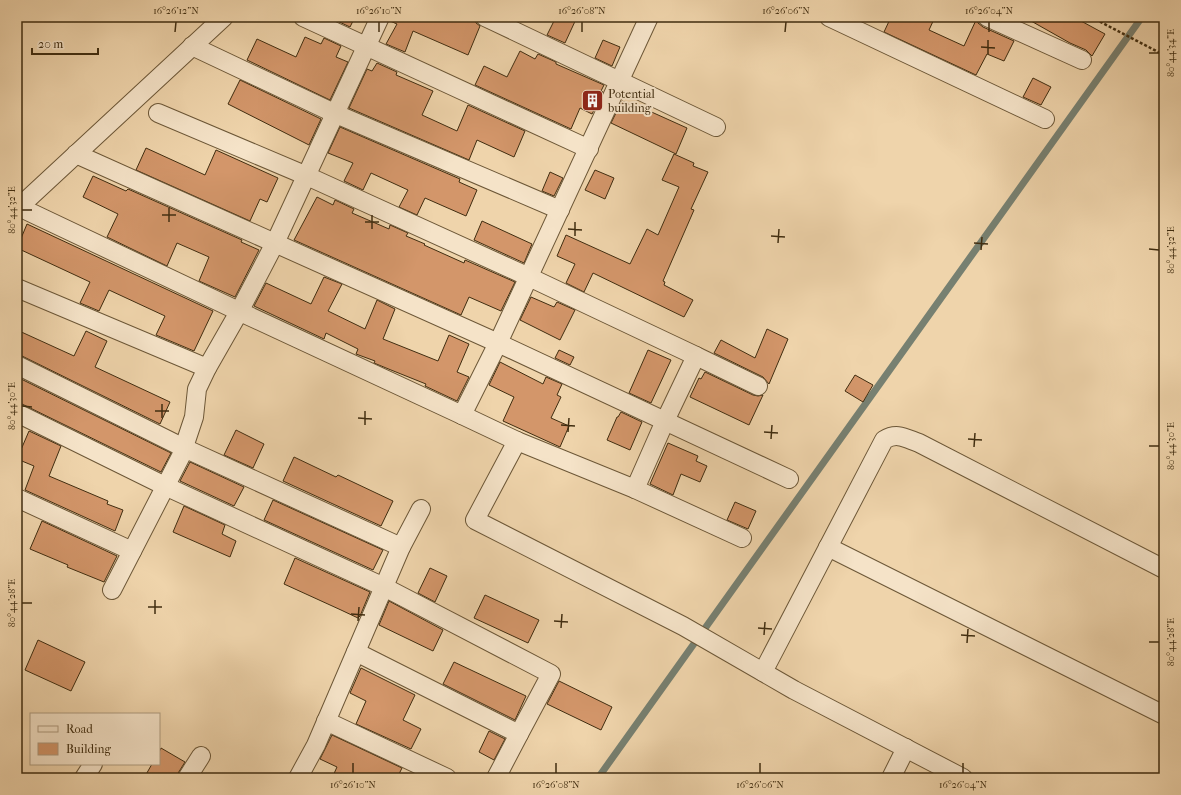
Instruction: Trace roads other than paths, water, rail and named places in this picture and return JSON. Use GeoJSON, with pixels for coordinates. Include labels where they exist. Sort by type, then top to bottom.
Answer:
{"type":"FeatureCollection","features":[{"type":"Feature","properties":{"kind":"street"},"geometry":{"type":"LineString","coordinates":[[224,17],[18,208],[517,441],[635,489],[742,538]]}},
{"type":"Feature","properties":{"kind":"street"},"geometry":{"type":"LineString","coordinates":[[303,17],[589,149]]}},
{"type":"Feature","properties":{"kind":"street"},"geometry":{"type":"LineString","coordinates":[[112,590],[181,456],[194,417],[197,389],[275,243],[380,17]]}},
{"type":"Feature","properties":{"kind":"street"},"geometry":{"type":"LineString","coordinates":[[485,17],[716,127]]}},
{"type":"Feature","properties":{"kind":"street"},"geometry":{"type":"LineString","coordinates":[[462,415],[498,343],[649,17]]}},
{"type":"Feature","properties":{"kind":"street"},"geometry":{"type":"LineString","coordinates":[[829,17],[1045,119]]}},
{"type":"Feature","properties":{"kind":"street"},"geometry":{"type":"LineString","coordinates":[[987,17],[1082,60]]}},
{"type":"Feature","properties":{"kind":"street"},"geometry":{"type":"LineString","coordinates":[[192,46],[336,114],[560,210]]}},
{"type":"Feature","properties":{"kind":"street"},"geometry":{"type":"LineString","coordinates":[[158,113],[307,176],[529,276],[758,386]]}},
{"type":"Feature","properties":{"kind":"street"},"geometry":{"type":"LineString","coordinates":[[76,154],[498,343],[789,479]]}},
{"type":"Feature","properties":{"kind":"street"},"geometry":{"type":"LineString","coordinates":[[17,288],[207,368]]}},
{"type":"Feature","properties":{"kind":"street"},"geometry":{"type":"LineString","coordinates":[[635,489],[664,421],[696,356]]}},
{"type":"Feature","properties":{"kind":"street"},"geometry":{"type":"LineString","coordinates":[[17,365],[184,448],[401,547]]}},
{"type":"Feature","properties":{"kind":"street"},"geometry":{"type":"LineString","coordinates":[[17,413],[165,486],[384,587],[551,674],[496,778]]}},
{"type":"Feature","properties":{"kind":"street"},"geometry":{"type":"LineString","coordinates":[[763,672],[884,440],[891,436],[900,436],[919,443],[1164,569]]}},
{"type":"Feature","properties":{"kind":"street"},"geometry":{"type":"LineString","coordinates":[[517,441],[476,520],[683,626],[794,690],[963,778]]}},
{"type":"Feature","properties":{"kind":"street"},"geometry":{"type":"LineString","coordinates":[[17,498],[132,551]]}},
{"type":"Feature","properties":{"kind":"street"},"geometry":{"type":"LineString","coordinates":[[298,778],[316,745],[401,547],[421,510]]}},
{"type":"Feature","properties":{"kind":"street"},"geometry":{"type":"LineString","coordinates":[[828,547],[1164,715]]}},
{"type":"Feature","properties":{"kind":"street"},"geometry":{"type":"LineString","coordinates":[[356,652],[519,734]]}},
{"type":"Feature","properties":{"kind":"street"},"geometry":{"type":"LineString","coordinates":[[326,721],[447,778]]}},
{"type":"Feature","properties":{"kind":"street"},"geometry":{"type":"LineString","coordinates":[[891,778],[906,748]]}},
{"type":"Feature","properties":{"kind":"street"},"geometry":{"type":"LineString","coordinates":[[187,778],[201,756]]}},
{"type":"Feature","properties":{"kind":"street"},"geometry":{"type":"LineString","coordinates":[[84,778],[92,765]]}},
{"type":"Feature","properties":{"kind":"waterway"},"geometry":{"type":"LineString","coordinates":[[598,778],[1142,17]]}},
{"type":"Feature","properties":{"kind":"place","name":"Potential building"},"geometry":{"type":"Point","coordinates":[593,101]}}]}
